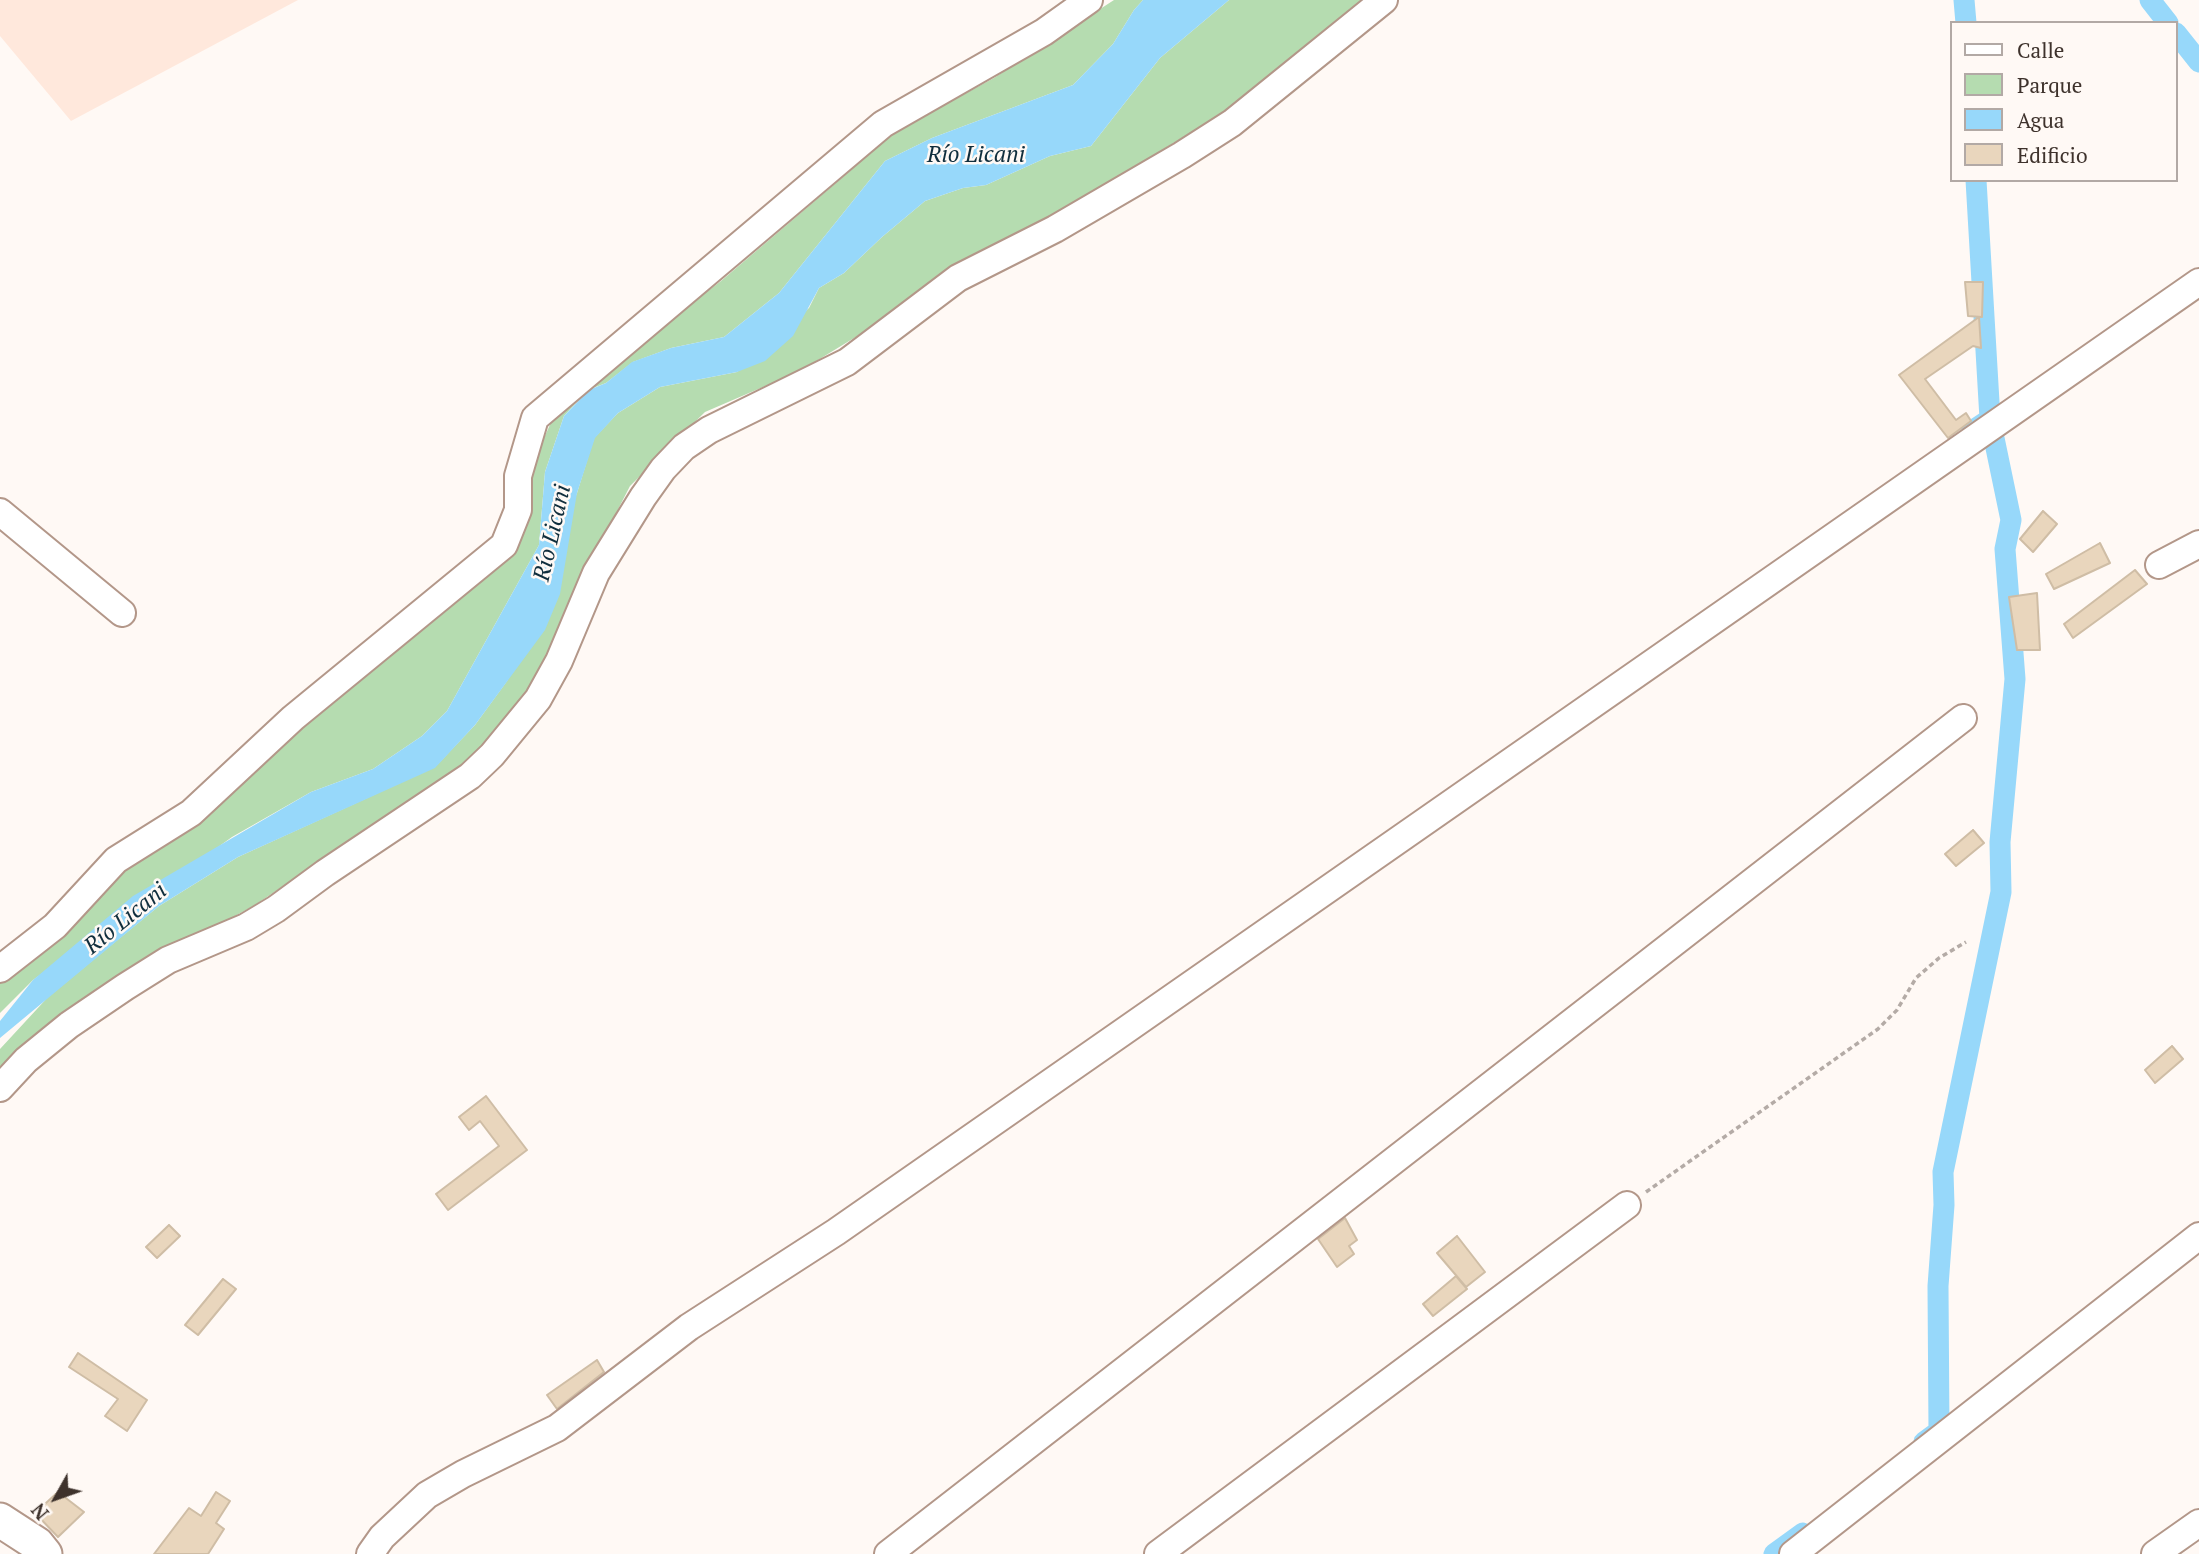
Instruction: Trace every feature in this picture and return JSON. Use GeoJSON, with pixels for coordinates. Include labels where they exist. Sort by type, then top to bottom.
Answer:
{"type":"FeatureCollection","features":[{"type":"Feature","properties":{"kind":"main road"},"geometry":{"type":"LineString","coordinates":[[0,1520],[37,1544],[46,1554]]}},
{"type":"Feature","properties":{"kind":"street"},"geometry":{"type":"LineString","coordinates":[[0,968],[55,926],[116,860],[191,813],[234,770],[303,709],[504,545],[518,510],[519,476],[535,418],[883,124],[1044,32],[1089,0]]}},
{"type":"Feature","properties":{"kind":"street"},"geometry":{"type":"LineString","coordinates":[[0,1088],[26,1060],[69,1025],[125,987],[168,960],[246,927],[276,909],[478,769],[538,699],[559,661],[596,573],[643,497],[663,469],[684,447],[709,430],[847,362],[958,278],[1055,229],[1182,155],[1231,123],[1384,0]]}},
{"type":"Feature","properties":{"kind":"street"},"geometry":{"type":"LineString","coordinates":[[370,1554],[382,1537],[427,1495],[463,1474],[557,1428],[689,1327],[836,1232],[2199,282]]}},
{"type":"Feature","properties":{"kind":"street"},"geometry":{"type":"LineString","coordinates":[[0,512],[122,613]]}},
{"type":"Feature","properties":{"kind":"street"},"geometry":{"type":"LineString","coordinates":[[2159,565],[2199,544]]}},
{"type":"Feature","properties":{"kind":"street"},"geometry":{"type":"LineString","coordinates":[[888,1554],[1964,719]]}},
{"type":"Feature","properties":{"kind":"street"},"geometry":{"type":"LineString","coordinates":[[1158,1554],[1627,1206]]}},
{"type":"Feature","properties":{"kind":"street"},"geometry":{"type":"LineString","coordinates":[[1793,1554],[2199,1236]]}},
{"type":"Feature","properties":{"kind":"street"},"geometry":{"type":"LineString","coordinates":[[2155,1554],[2199,1523]]}},
{"type":"Feature","properties":{"kind":"path"},"geometry":{"type":"LineString","coordinates":[[1627,1206],[1878,1029],[1898,1010],[1916,978],[1938,958],[1966,942]]}},
{"type":"Feature","properties":{"kind":"shaded area"},"geometry":{"type":"Polygon","coordinates":[[[0,0],[298,0],[71,121],[0,36],[0,0]]]}},
{"type":"Feature","properties":{"kind":"green space"},"geometry":{"type":"Polygon","coordinates":[[[1114,0],[1143,0],[1113,44],[1073,85],[932,138],[885,161],[779,293],[724,337],[671,348],[633,362],[606,383],[588,390],[564,416],[545,472],[539,545],[447,711],[422,736],[373,769],[311,792],[232,837],[33,980],[0,1013],[0,976],[67,912],[174,835],[236,780],[481,578],[553,418],[644,339],[721,281],[850,171],[880,140],[994,78],[1114,0]]]}},
{"type":"Feature","properties":{"kind":"green space"},"geometry":{"type":"Polygon","coordinates":[[[1229,0],[1376,0],[1234,106],[800,371],[705,412],[630,486],[577,589],[536,680],[478,755],[255,905],[98,991],[0,1076],[0,1049],[49,996],[159,906],[238,857],[435,767],[475,725],[507,681],[577,493],[594,438],[618,413],[660,387],[737,372],[809,308],[819,288],[844,273],[925,201],[963,188],[986,185],[1050,156],[1091,146],[1160,58],[1229,0]]]}},
{"type":"Feature","properties":{"kind":"water","name":"Río Licani"},"geometry":{"type":"Polygon","coordinates":[[[1143,0],[1229,0],[1160,58],[1091,146],[1050,156],[986,185],[963,188],[925,201],[844,273],[819,288],[793,336],[765,361],[737,372],[660,387],[618,413],[595,438],[577,493],[560,594],[545,630],[475,725],[435,768],[238,857],[159,906],[0,1038],[0,1021],[33,980],[133,896],[311,792],[373,769],[422,736],[447,711],[539,545],[545,472],[564,416],[589,390],[606,383],[632,362],[671,348],[724,337],[779,293],[885,161],[932,138],[1073,85],[1113,44],[1143,0]]]}},
{"type":"Feature","properties":{"kind":"building"},"geometry":{"type":"Polygon","coordinates":[[[1965,282],[1983,282],[1982,317],[1968,316],[1965,282]]]}},
{"type":"Feature","properties":{"kind":"building"},"geometry":{"type":"Polygon","coordinates":[[[1979,317],[1981,348],[1973,346],[1925,379],[1956,420],[1966,413],[1971,421],[1948,438],[1899,375],[1979,317]]]}},
{"type":"Feature","properties":{"kind":"building"},"geometry":{"type":"Polygon","coordinates":[[[2043,511],[2057,524],[2033,552],[2020,539],[2043,511]]]}},
{"type":"Feature","properties":{"kind":"building"},"geometry":{"type":"Polygon","coordinates":[[[2100,543],[2110,563],[2054,589],[2046,574],[2100,543]]]}},
{"type":"Feature","properties":{"kind":"building"},"geometry":{"type":"Polygon","coordinates":[[[2135,570],[2147,584],[2073,638],[2064,624],[2135,570]]]}},
{"type":"Feature","properties":{"kind":"building"},"geometry":{"type":"Polygon","coordinates":[[[2037,593],[2040,650],[2017,650],[2009,597],[2037,593]]]}},
{"type":"Feature","properties":{"kind":"building"},"geometry":{"type":"Polygon","coordinates":[[[1973,830],[1984,843],[1956,866],[1945,854],[1973,830]]]}},
{"type":"Feature","properties":{"kind":"building"},"geometry":{"type":"Polygon","coordinates":[[[2172,1046],[2183,1059],[2155,1083],[2145,1070],[2172,1046]]]}},
{"type":"Feature","properties":{"kind":"building"},"geometry":{"type":"Polygon","coordinates":[[[486,1096],[527,1150],[448,1210],[436,1194],[499,1146],[480,1121],[469,1130],[459,1117],[486,1096]]]}},
{"type":"Feature","properties":{"kind":"building"},"geometry":{"type":"Polygon","coordinates":[[[1345,1218],[1357,1240],[1349,1246],[1354,1254],[1337,1267],[1318,1239],[1345,1218]]]}},
{"type":"Feature","properties":{"kind":"building"},"geometry":{"type":"Polygon","coordinates":[[[169,1225],[180,1236],[157,1258],[146,1247],[169,1225]]]}},
{"type":"Feature","properties":{"kind":"building"},"geometry":{"type":"Polygon","coordinates":[[[1457,1236],[1485,1272],[1466,1287],[1437,1253],[1457,1236]]]}},
{"type":"Feature","properties":{"kind":"building"},"geometry":{"type":"Polygon","coordinates":[[[1456,1276],[1467,1289],[1433,1316],[1423,1304],[1456,1276]]]}},
{"type":"Feature","properties":{"kind":"building"},"geometry":{"type":"Polygon","coordinates":[[[223,1279],[236,1289],[198,1335],[185,1325],[223,1279]]]}},
{"type":"Feature","properties":{"kind":"building"},"geometry":{"type":"Polygon","coordinates":[[[78,1353],[147,1400],[127,1431],[105,1416],[118,1399],[69,1367],[78,1353]]]}},
{"type":"Feature","properties":{"kind":"building"},"geometry":{"type":"Polygon","coordinates":[[[597,1360],[604,1372],[557,1409],[547,1395],[597,1360]]]}},
{"type":"Feature","properties":{"kind":"building"},"geometry":{"type":"Polygon","coordinates":[[[58,1492],[84,1512],[58,1537],[35,1513],[58,1492]]]}},
{"type":"Feature","properties":{"kind":"building"},"geometry":{"type":"Polygon","coordinates":[[[216,1492],[230,1501],[216,1523],[224,1529],[208,1554],[154,1554],[189,1508],[201,1516],[216,1492]]]}},
{"type":"Feature","properties":{"kind":"waterway"},"geometry":{"type":"LineString","coordinates":[[1964,0],[1966,21]]}},
{"type":"Feature","properties":{"kind":"waterway"},"geometry":{"type":"LineString","coordinates":[[2150,0],[2166,21]]}},
{"type":"Feature","properties":{"kind":"waterway"},"geometry":{"type":"LineString","coordinates":[[2178,36],[2199,62]]}},
{"type":"Feature","properties":{"kind":"waterway"},"geometry":{"type":"LineString","coordinates":[[1972,431],[1990,419],[1976,182]]}},
{"type":"Feature","properties":{"kind":"waterway"},"geometry":{"type":"LineString","coordinates":[[1924,1442],[1939,1431],[1938,1286],[1944,1205],[1943,1172],[2001,892],[2000,842],[2015,679],[2005,549],[2011,520],[1990,419]]}},
{"type":"Feature","properties":{"kind":"waterway"},"geometry":{"type":"LineString","coordinates":[[1774,1554],[1803,1533]]}}]}
